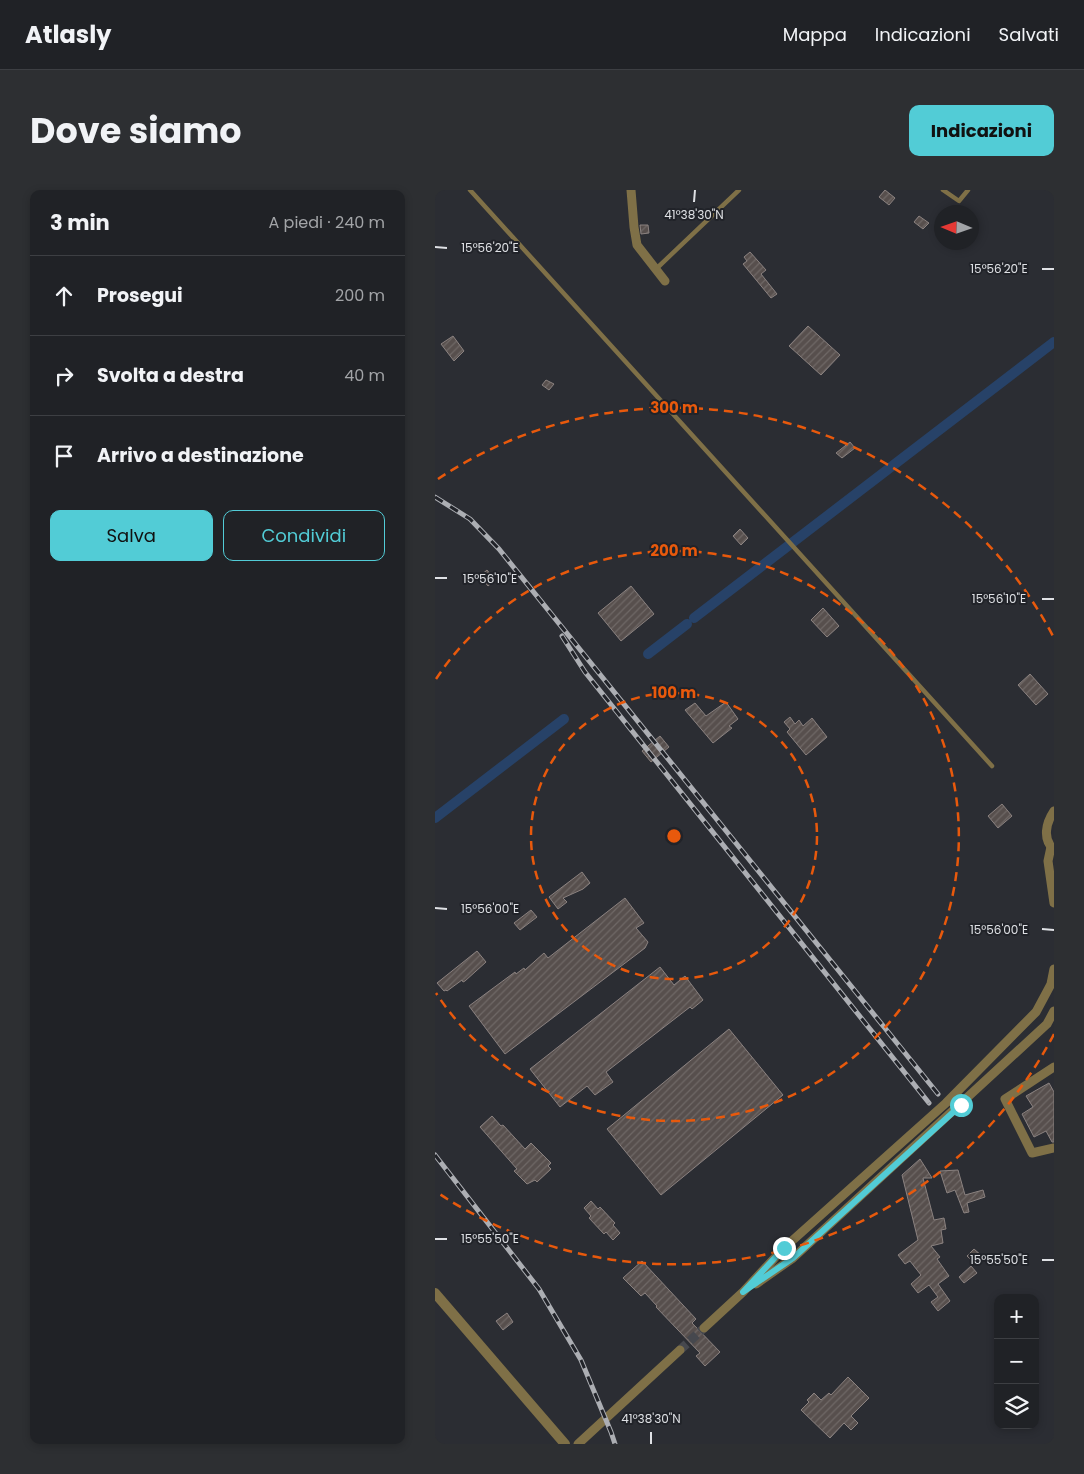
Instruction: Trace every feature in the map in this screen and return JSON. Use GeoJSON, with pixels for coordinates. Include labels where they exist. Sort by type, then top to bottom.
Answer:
{"type":"FeatureCollection","features":[{"type":"Feature","properties":{"kind":"street"},"geometry":{"type":"LineString","coordinates":[[631,190],[637,245],[665,281]]}},
{"type":"Feature","properties":{"kind":"street"},"geometry":{"type":"LineString","coordinates":[[1054,811],[1047,822],[1046,835],[1052,849],[1048,861],[1054,903]]}},
{"type":"Feature","properties":{"kind":"street"},"geometry":{"type":"LineString","coordinates":[[704,1328],[743,1292],[784,1248],[947,1104],[1036,1012],[1051,984],[1054,969]]}},
{"type":"Feature","properties":{"kind":"street"},"geometry":{"type":"LineString","coordinates":[[743,1292],[793,1258],[852,1205],[1047,1024],[1054,1011]]}},
{"type":"Feature","properties":{"kind":"street"},"geometry":{"type":"LineString","coordinates":[[1054,1067],[1005,1099],[1032,1153],[1054,1148]]}},
{"type":"Feature","properties":{"kind":"street"},"geometry":{"type":"LineString","coordinates":[[435,1293],[565,1444]]}},
{"type":"Feature","properties":{"kind":"street"},"geometry":{"type":"LineString","coordinates":[[578,1444],[680,1350]]}},
{"type":"Feature","properties":{"kind":"lane"},"geometry":{"type":"LineString","coordinates":[[471,190],[991,766]]}},
{"type":"Feature","properties":{"kind":"lane"},"geometry":{"type":"LineString","coordinates":[[656,269],[739,190]]}},
{"type":"Feature","properties":{"kind":"lane"},"geometry":{"type":"LineString","coordinates":[[943,190],[959,201],[968,190]]}},
{"type":"Feature","properties":{"kind":"building"},"geometry":{"type":"Polygon","coordinates":[[[885,190],[895,198],[889,205],[879,197],[885,190]]]}},
{"type":"Feature","properties":{"kind":"building"},"geometry":{"type":"Polygon","coordinates":[[[919,216],[929,223],[923,229],[914,222],[919,216]]]}},
{"type":"Feature","properties":{"kind":"building"},"geometry":{"type":"Polygon","coordinates":[[[640,225],[648,225],[649,233],[641,234],[640,225]]]}},
{"type":"Feature","properties":{"kind":"building"},"geometry":{"type":"Polygon","coordinates":[[[750,252],[766,270],[761,274],[777,294],[771,298],[743,264],[747,261],[744,257],[750,252]]]}},
{"type":"Feature","properties":{"kind":"building"},"geometry":{"type":"Polygon","coordinates":[[[808,326],[840,355],[821,375],[789,346],[808,326]]]}},
{"type":"Feature","properties":{"kind":"building"},"geometry":{"type":"Polygon","coordinates":[[[453,336],[464,351],[454,361],[441,344],[453,336]]]}},
{"type":"Feature","properties":{"kind":"building"},"geometry":{"type":"Polygon","coordinates":[[[546,380],[554,384],[549,390],[542,385],[546,380]]]}},
{"type":"Feature","properties":{"kind":"building"},"geometry":{"type":"Polygon","coordinates":[[[850,442],[855,448],[842,458],[836,453],[850,442]]]}},
{"type":"Feature","properties":{"kind":"building"},"geometry":{"type":"Polygon","coordinates":[[[740,529],[748,538],[741,545],[733,536],[740,529]]]}},
{"type":"Feature","properties":{"kind":"building"},"geometry":{"type":"Polygon","coordinates":[[[487,570],[495,580],[488,586],[480,576],[487,570]]]}},
{"type":"Feature","properties":{"kind":"building"},"geometry":{"type":"Polygon","coordinates":[[[631,586],[654,614],[621,641],[598,613],[631,586]]]}},
{"type":"Feature","properties":{"kind":"building"},"geometry":{"type":"Polygon","coordinates":[[[823,608],[839,626],[827,637],[811,620],[823,608]]]}},
{"type":"Feature","properties":{"kind":"building"},"geometry":{"type":"Polygon","coordinates":[[[1030,674],[1048,694],[1036,705],[1018,685],[1030,674]]]}},
{"type":"Feature","properties":{"kind":"building"},"geometry":{"type":"Polygon","coordinates":[[[726,702],[738,719],[729,726],[732,728],[713,743],[685,710],[695,703],[706,716],[726,702]]]}},
{"type":"Feature","properties":{"kind":"building"},"geometry":{"type":"Polygon","coordinates":[[[790,717],[795,724],[799,720],[803,726],[812,718],[827,737],[806,755],[787,732],[790,729],[784,722],[790,717]]]}},
{"type":"Feature","properties":{"kind":"building"},"geometry":{"type":"Polygon","coordinates":[[[660,736],[669,747],[651,762],[642,751],[660,736]]]}},
{"type":"Feature","properties":{"kind":"building"},"geometry":{"type":"Polygon","coordinates":[[[1002,804],[1012,816],[998,828],[988,816],[1002,804]]]}},
{"type":"Feature","properties":{"kind":"building"},"geometry":{"type":"Polygon","coordinates":[[[582,872],[590,883],[583,889],[563,898],[567,902],[558,909],[549,897],[582,872]]]}},
{"type":"Feature","properties":{"kind":"building"},"geometry":{"type":"Polygon","coordinates":[[[625,898],[644,923],[636,928],[648,942],[645,948],[505,1054],[469,1006],[515,972],[516,974],[524,968],[525,970],[544,953],[548,958],[625,898]]]}},
{"type":"Feature","properties":{"kind":"building"},"geometry":{"type":"Polygon","coordinates":[[[531,910],[537,917],[520,930],[514,923],[531,910]]]}},
{"type":"Feature","properties":{"kind":"building"},"geometry":{"type":"Polygon","coordinates":[[[477,951],[486,962],[465,981],[463,982],[462,980],[447,991],[444,991],[437,983],[477,951]]]}},
{"type":"Feature","properties":{"kind":"building"},"geometry":{"type":"Polygon","coordinates":[[[660,967],[674,985],[685,976],[703,1000],[692,1009],[690,1007],[606,1072],[613,1082],[595,1095],[587,1086],[560,1107],[530,1069],[660,967]]]}},
{"type":"Feature","properties":{"kind":"building"},"geometry":{"type":"Polygon","coordinates":[[[729,1029],[783,1095],[661,1195],[607,1129],[729,1029]]]}},
{"type":"Feature","properties":{"kind":"building"},"geometry":{"type":"Polygon","coordinates":[[[1049,1083],[1054,1092],[1054,1142],[1052,1142],[1046,1131],[1034,1137],[1022,1114],[1033,1107],[1026,1096],[1049,1083]]]}},
{"type":"Feature","properties":{"kind":"building"},"geometry":{"type":"Polygon","coordinates":[[[492,1116],[525,1149],[531,1143],[551,1163],[548,1166],[551,1169],[537,1182],[535,1180],[527,1184],[514,1171],[517,1169],[480,1127],[492,1116]]]}},
{"type":"Feature","properties":{"kind":"building"},"geometry":{"type":"Polygon","coordinates":[[[920,1159],[932,1178],[923,1178],[934,1220],[944,1218],[946,1229],[941,1230],[943,1243],[931,1246],[940,1257],[937,1259],[949,1276],[938,1284],[950,1301],[938,1311],[931,1302],[938,1297],[929,1285],[918,1293],[911,1284],[921,1275],[910,1261],[905,1264],[898,1255],[918,1240],[902,1175],[920,1159]]]}},
{"type":"Feature","properties":{"kind":"building"},"geometry":{"type":"Polygon","coordinates":[[[958,1170],[965,1195],[983,1190],[985,1197],[967,1203],[969,1212],[964,1213],[955,1190],[947,1193],[940,1171],[958,1170]]]}},
{"type":"Feature","properties":{"kind":"building"},"geometry":{"type":"Polygon","coordinates":[[[591,1201],[598,1209],[600,1207],[615,1223],[613,1225],[620,1233],[613,1240],[606,1232],[604,1234],[589,1218],[591,1216],[584,1208],[591,1201]]]}},
{"type":"Feature","properties":{"kind":"building"},"geometry":{"type":"Polygon","coordinates":[[[974,1249],[982,1256],[975,1264],[967,1256],[974,1249]]]}},
{"type":"Feature","properties":{"kind":"building"},"geometry":{"type":"Polygon","coordinates":[[[642,1261],[696,1319],[692,1323],[720,1352],[705,1366],[696,1356],[700,1353],[645,1293],[641,1296],[623,1278],[642,1261]]]}},
{"type":"Feature","properties":{"kind":"building"},"geometry":{"type":"Polygon","coordinates":[[[971,1266],[977,1273],[964,1283],[959,1277],[971,1266]]]}},
{"type":"Feature","properties":{"kind":"building"},"geometry":{"type":"Polygon","coordinates":[[[507,1313],[513,1322],[503,1330],[496,1321],[507,1313]]]}},
{"type":"Feature","properties":{"kind":"building"},"geometry":{"type":"Polygon","coordinates":[[[848,1377],[869,1398],[851,1416],[858,1423],[851,1430],[844,1423],[830,1438],[801,1410],[814,1393],[821,1400],[829,1393],[831,1395],[848,1377]]]}},
{"type":"Feature","properties":{"kind":"waterway"},"geometry":{"type":"LineString","coordinates":[[694,618],[1054,342]]}},
{"type":"Feature","properties":{"kind":"waterway"},"geometry":{"type":"LineString","coordinates":[[648,654],[687,624]]}},
{"type":"Feature","properties":{"kind":"waterway"},"geometry":{"type":"LineString","coordinates":[[435,818],[564,719]]}},
{"type":"Feature","properties":{"kind":"tunnel"},"geometry":{"type":"LineString","coordinates":[[680,1350],[704,1328]]}},
{"type":"Feature","properties":{"kind":"railway"},"geometry":{"type":"LineString","coordinates":[[435,497],[470,519],[499,549],[938,1094]]}},
{"type":"Feature","properties":{"kind":"railway"},"geometry":{"type":"LineString","coordinates":[[562,636],[585,672],[929,1103]]}},
{"type":"Feature","properties":{"kind":"railway"},"geometry":{"type":"LineString","coordinates":[[435,1155],[539,1289],[581,1360],[615,1444]]}},
{"type":"Feature","properties":{"kind":"route"},"geometry":{"type":"LineString","coordinates":[[784,1248],[743,1292],[793,1258],[961,1105]]}}]}
